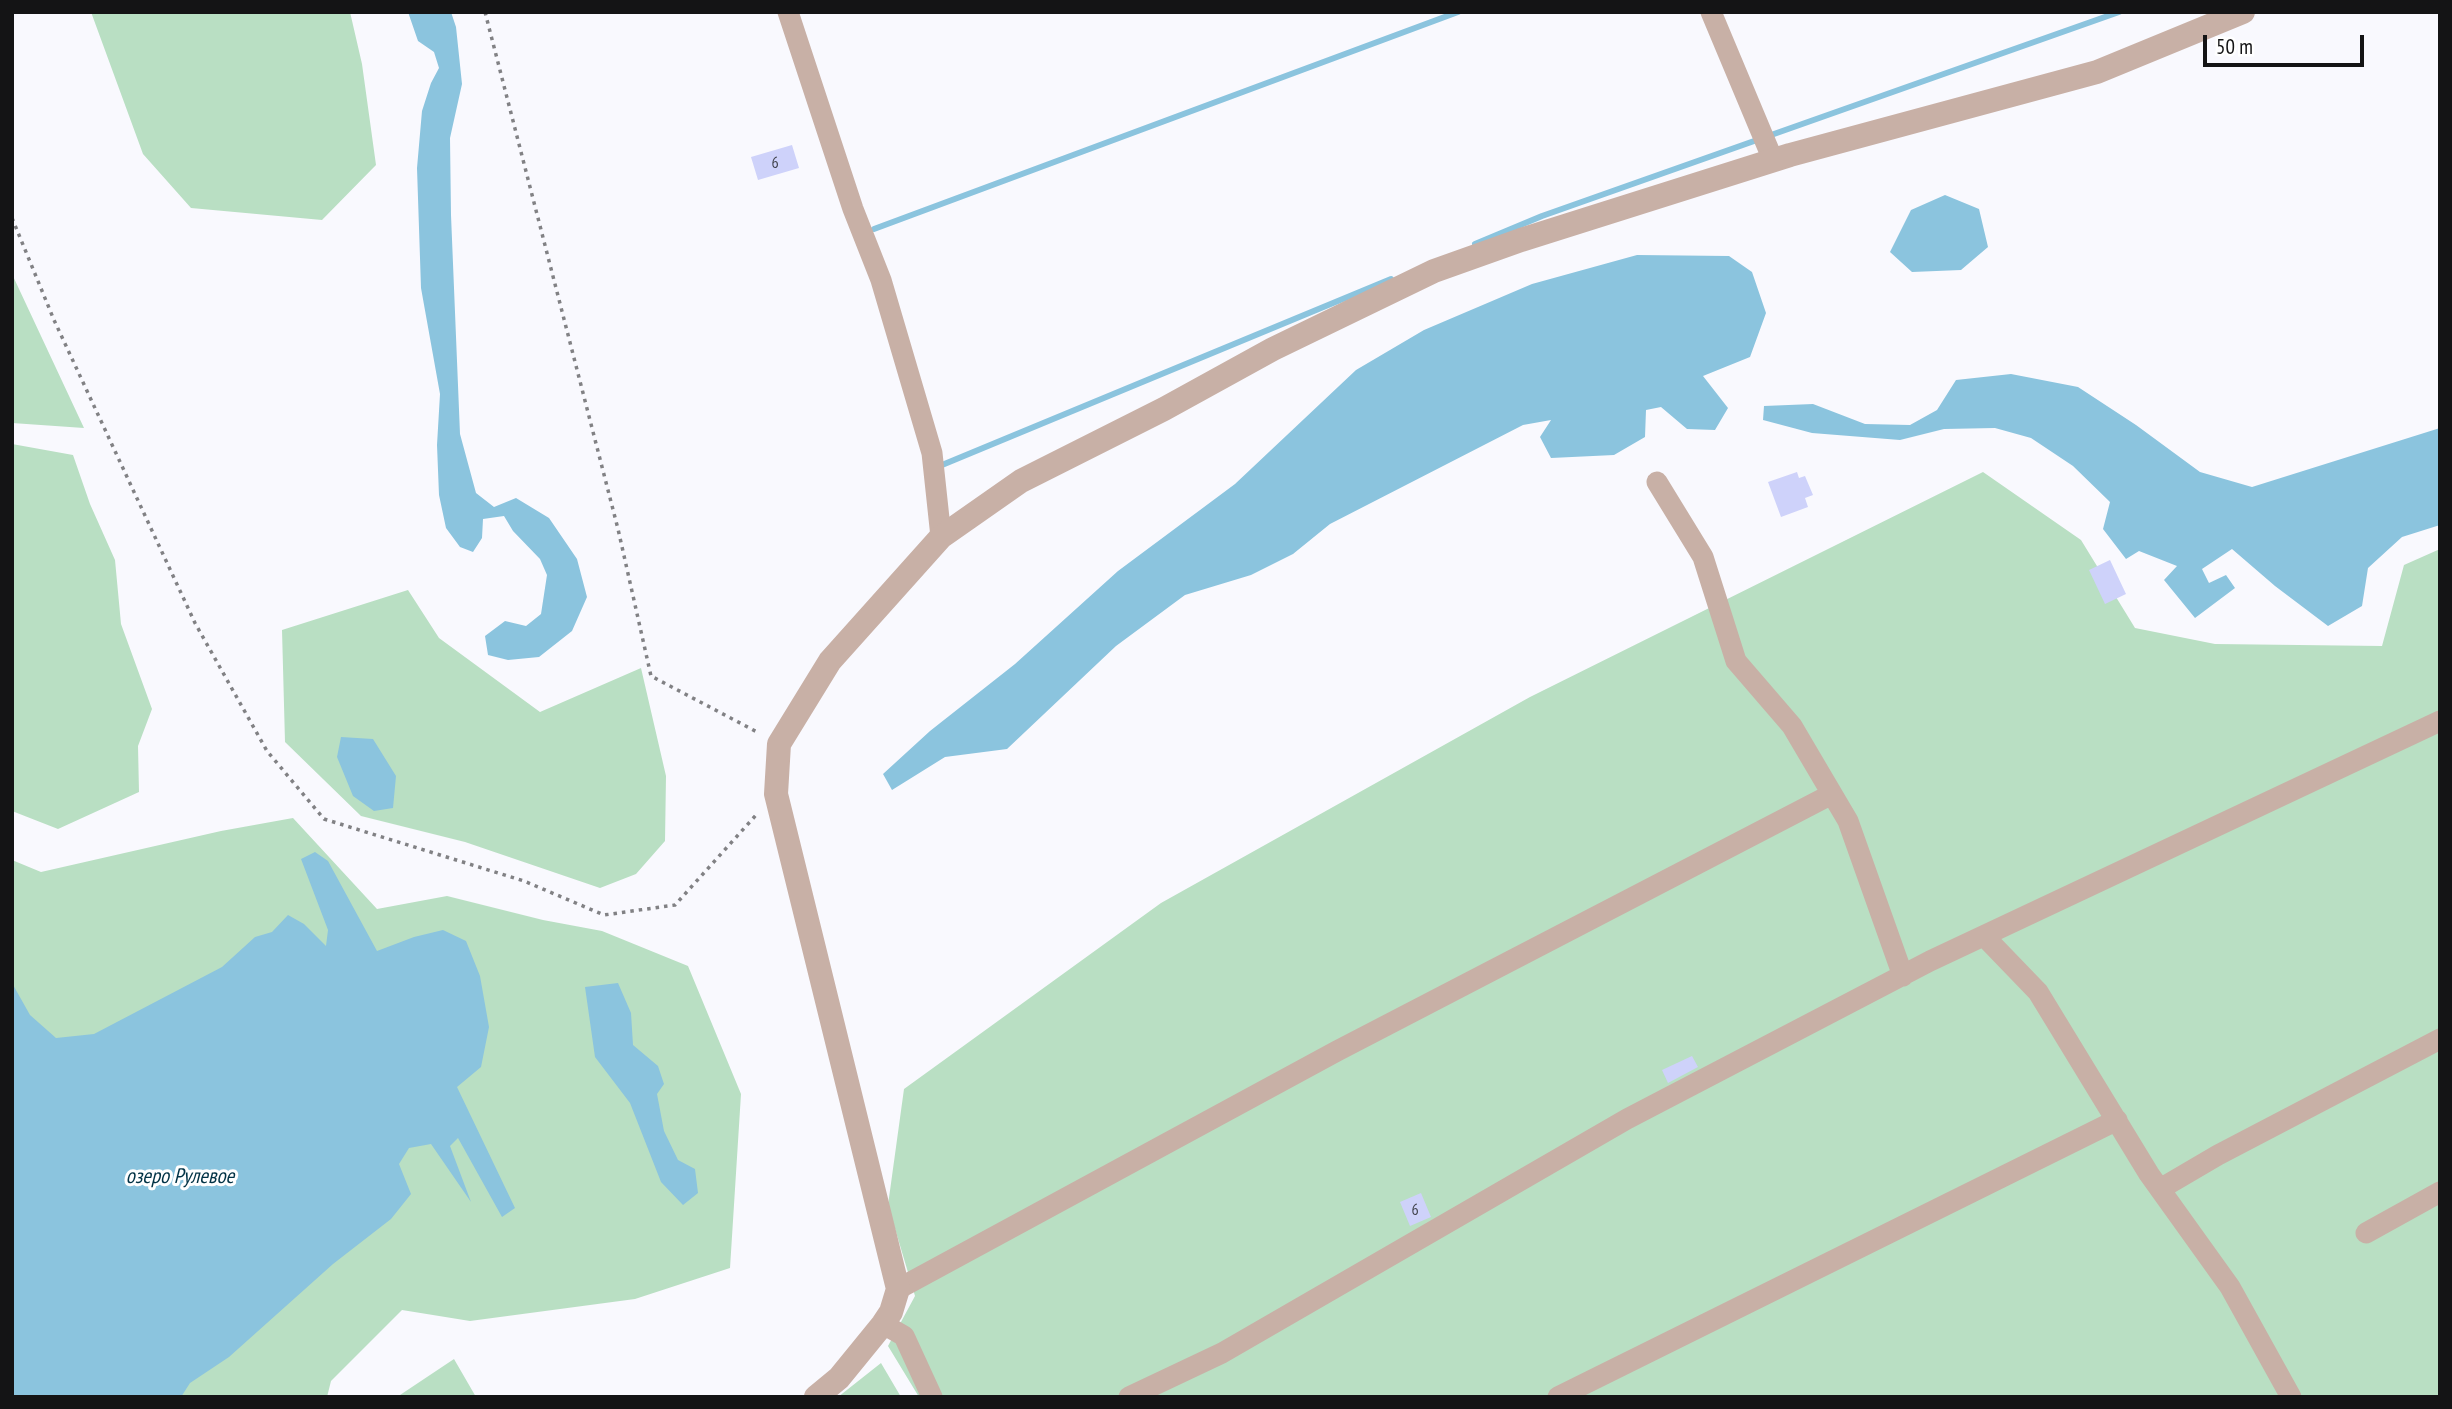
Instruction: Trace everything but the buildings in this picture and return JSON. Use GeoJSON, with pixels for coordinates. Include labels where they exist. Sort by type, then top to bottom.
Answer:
{"type":"FeatureCollection","features":[{"type":"Feature","properties":{"kind":"street"},"geometry":{"type":"LineString","coordinates":[[788,12],[853,209],[881,280],[932,453],[941,537]]}},
{"type":"Feature","properties":{"kind":"street"},"geometry":{"type":"LineString","coordinates":[[1711,12],[1773,160]]}},
{"type":"Feature","properties":{"kind":"street"},"geometry":{"type":"LineString","coordinates":[[816,1397],[839,1378],[883,1324],[891,1312],[898,1289],[776,794],[779,744],[830,661],[941,537],[1021,481],[1273,349],[1434,271],[1521,240],[1773,160],[2097,72],[2243,12]]}},
{"type":"Feature","properties":{"kind":"street"},"geometry":{"type":"LineString","coordinates":[[1657,482],[1703,558],[1736,661],[1792,726],[1848,821],[1903,976]]}},
{"type":"Feature","properties":{"kind":"street"},"geometry":{"type":"LineString","coordinates":[[1129,1397],[1222,1353],[1627,1119],[1903,976],[2440,720]]}},
{"type":"Feature","properties":{"kind":"street"},"geometry":{"type":"LineString","coordinates":[[898,1289],[1337,1051],[1832,793]]}},
{"type":"Feature","properties":{"kind":"street"},"geometry":{"type":"LineString","coordinates":[[1984,936],[2038,992],[2160,1189],[2230,1287],[2291,1397]]}},
{"type":"Feature","properties":{"kind":"street"},"geometry":{"type":"LineString","coordinates":[[2160,1189],[2218,1155],[2440,1039]]}},
{"type":"Feature","properties":{"kind":"street"},"geometry":{"type":"LineString","coordinates":[[1558,1397],[2116,1120]]}},
{"type":"Feature","properties":{"kind":"street"},"geometry":{"type":"LineString","coordinates":[[2366,1233],[2440,1192]]}},
{"type":"Feature","properties":{"kind":"street"},"geometry":{"type":"LineString","coordinates":[[883,1324],[904,1336],[932,1397]]}},
{"type":"Feature","properties":{"kind":"path"},"geometry":{"type":"LineString","coordinates":[[485,12],[618,529],[651,676],[779,744]]}},
{"type":"Feature","properties":{"kind":"path"},"geometry":{"type":"LineString","coordinates":[[12,218],[54,320],[195,623],[267,751],[324,819],[524,881],[604,915],[675,905],[776,794]]}},
{"type":"Feature","properties":{"kind":"green space"},"geometry":{"type":"Polygon","coordinates":[[[91,12],[350,12],[362,64],[376,165],[322,220],[191,208],[143,154],[91,12]]]}},
{"type":"Feature","properties":{"kind":"green space"},"geometry":{"type":"Polygon","coordinates":[[[12,274],[84,428],[12,423],[12,274]]]}},
{"type":"Feature","properties":{"kind":"green space"},"geometry":{"type":"Polygon","coordinates":[[[12,444],[73,455],[90,504],[115,560],[121,624],[152,709],[138,746],[139,792],[58,829],[12,811],[12,444]]]}},
{"type":"Feature","properties":{"kind":"green space"},"geometry":{"type":"Polygon","coordinates":[[[1983,472],[2081,540],[2135,628],[2215,644],[2382,646],[2404,565],[2440,549],[2440,1397],[919,1397],[888,1346],[915,1296],[888,1205],[904,1089],[1161,903],[1530,697],[1983,472]]]}},
{"type":"Feature","properties":{"kind":"green space"},"geometry":{"type":"Polygon","coordinates":[[[408,590],[439,638],[540,712],[641,668],[666,776],[665,841],[636,874],[600,888],[465,842],[361,816],[285,742],[282,630],[408,590]]]}},
{"type":"Feature","properties":{"kind":"green space"},"geometry":{"type":"Polygon","coordinates":[[[293,818],[377,909],[447,896],[543,920],[602,931],[688,966],[741,1094],[730,1268],[635,1299],[470,1321],[402,1310],[331,1381],[327,1397],[12,1397],[12,860],[41,872],[221,831],[293,818]]]}},
{"type":"Feature","properties":{"kind":"green space"},"geometry":{"type":"Polygon","coordinates":[[[454,1359],[476,1397],[397,1397],[454,1359]]]}},
{"type":"Feature","properties":{"kind":"green space"},"geometry":{"type":"Polygon","coordinates":[[[881,1363],[901,1397],[838,1397],[881,1363]]]}},
{"type":"Feature","properties":{"kind":"water"},"geometry":{"type":"Polygon","coordinates":[[[408,12],[451,12],[456,27],[462,84],[450,138],[460,434],[476,493],[494,507],[516,498],[549,518],[577,559],[587,597],[572,631],[539,657],[508,660],[488,655],[485,636],[505,621],[526,626],[541,614],[547,575],[540,559],[513,531],[504,516],[483,519],[482,538],[473,552],[460,547],[446,528],[439,495],[437,445],[440,394],[421,288],[417,168],[422,111],[439,68],[434,52],[418,41],[408,12]]]}},
{"type":"Feature","properties":{"kind":"water"},"geometry":{"type":"Polygon","coordinates":[[[1945,195],[1979,209],[1988,247],[1961,270],[1912,272],[1890,252],[1911,210],[1945,195]]]}},
{"type":"Feature","properties":{"kind":"water"},"geometry":{"type":"Polygon","coordinates":[[[1637,255],[1729,256],[1752,272],[1766,313],[1750,357],[1703,376],[1728,408],[1715,430],[1687,429],[1661,407],[1646,410],[1645,437],[1614,455],[1551,458],[1540,437],[1551,420],[1523,425],[1330,524],[1293,554],[1251,575],[1185,595],[1116,646],[1007,749],[945,757],[892,790],[883,774],[930,731],[1015,664],[1118,571],[1235,484],[1356,370],[1424,330],[1532,284],[1637,255]]]}},
{"type":"Feature","properties":{"kind":"water"},"geometry":{"type":"Polygon","coordinates":[[[2011,374],[2078,387],[2200,472],[2252,487],[2440,428],[2440,525],[2402,537],[2368,568],[2362,606],[2328,626],[2232,549],[2202,569],[2209,583],[2226,575],[2235,588],[2195,618],[2164,580],[2177,566],[2139,551],[2126,559],[2103,529],[2110,502],[2073,466],[2031,438],[1995,428],[1944,429],[1900,440],[1812,433],[1763,420],[1764,406],[1813,404],[1865,424],[1910,425],[1937,410],[1956,380],[2011,374]]]}},
{"type":"Feature","properties":{"kind":"water"},"geometry":{"type":"Polygon","coordinates":[[[341,737],[373,739],[396,776],[393,808],[374,811],[353,796],[337,757],[341,737]]]}},
{"type":"Feature","properties":{"kind":"water","name":"озеро Рулевое"},"geometry":{"type":"Polygon","coordinates":[[[315,852],[328,861],[377,951],[414,937],[443,930],[466,941],[480,976],[489,1027],[481,1067],[457,1087],[515,1208],[502,1217],[458,1138],[450,1146],[471,1202],[431,1144],[409,1148],[399,1164],[411,1194],[391,1219],[333,1264],[229,1357],[190,1383],[181,1397],[12,1397],[12,983],[30,1015],[56,1038],[94,1034],[222,967],[255,937],[272,932],[288,915],[304,924],[326,946],[328,930],[301,859],[315,852]]]}},
{"type":"Feature","properties":{"kind":"water"},"geometry":{"type":"Polygon","coordinates":[[[618,983],[631,1013],[633,1045],[658,1066],[664,1084],[657,1094],[664,1131],[678,1160],[695,1169],[698,1193],[683,1205],[661,1182],[630,1103],[595,1057],[585,987],[618,983]]]}},
{"type":"Feature","properties":{"kind":"waterway"},"geometry":{"type":"LineString","coordinates":[[874,229],[1458,12]]}},
{"type":"Feature","properties":{"kind":"waterway"},"geometry":{"type":"LineString","coordinates":[[1475,244],[1542,216],[2119,12]]}},
{"type":"Feature","properties":{"kind":"waterway"},"geometry":{"type":"LineString","coordinates":[[942,465],[1391,279]]}}]}
